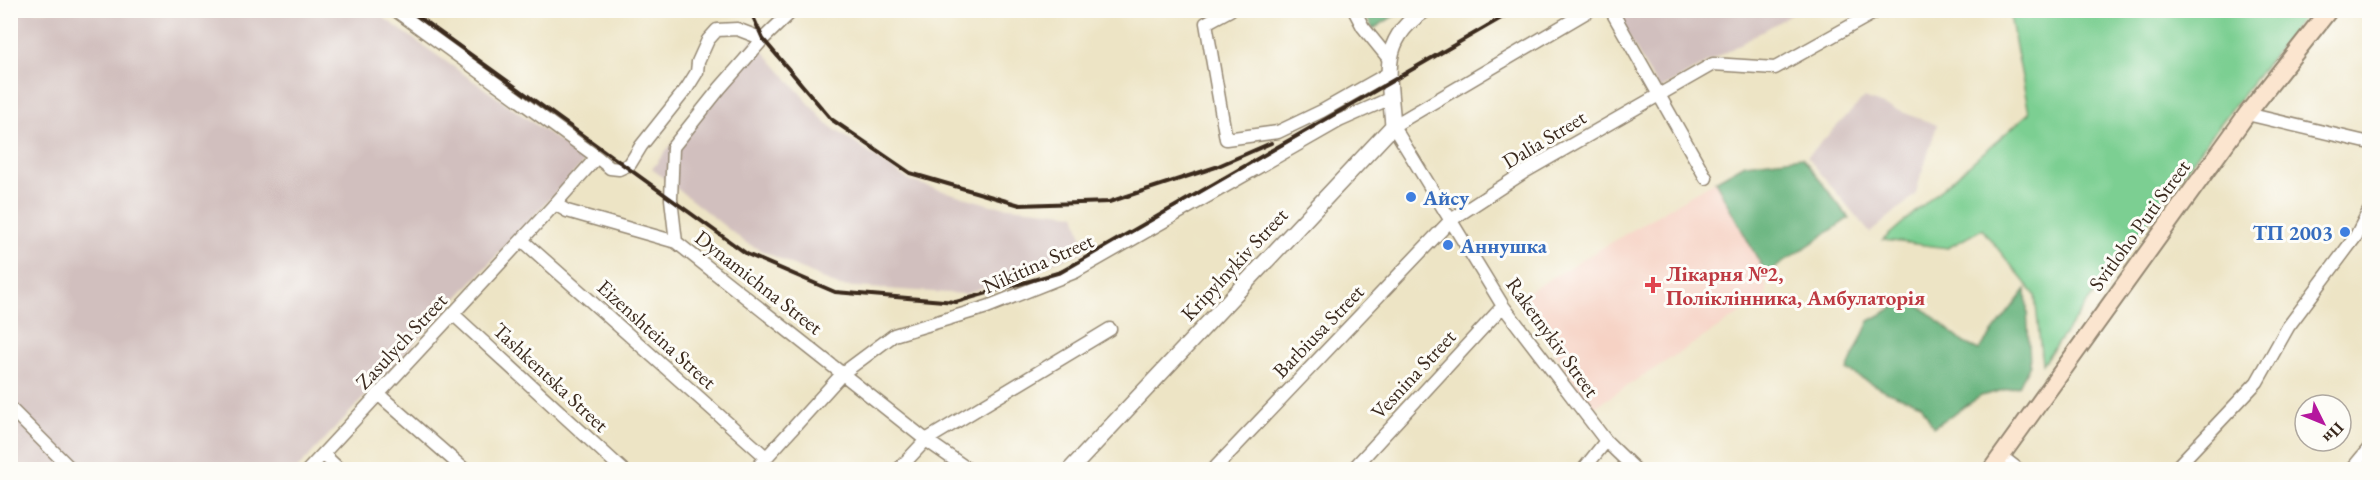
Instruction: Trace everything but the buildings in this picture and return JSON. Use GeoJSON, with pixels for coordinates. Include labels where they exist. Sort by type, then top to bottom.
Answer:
{"type":"FeatureCollection","features":[{"type":"Feature","properties":{"kind":"main road","name":"Svitloho Puti Street"},"geometry":{"type":"LineString","coordinates":[[1996,463],[2247,114],[2329,10]]}},
{"type":"Feature","properties":{"kind":"street"},"geometry":{"type":"LineString","coordinates":[[395,10],[597,156],[610,168],[619,169],[630,164],[641,146],[687,88],[697,72],[698,62],[708,40],[717,30],[737,29],[763,39]]}},
{"type":"Feature","properties":{"kind":"street"},"geometry":{"type":"LineString","coordinates":[[676,242],[671,200],[673,147],[720,88],[763,39],[793,10]]}},
{"type":"Feature","properties":{"kind":"street"},"geometry":{"type":"LineString","coordinates":[[1230,10],[1206,23],[1226,139],[1278,132],[1323,111],[1389,66]]}},
{"type":"Feature","properties":{"kind":"street"},"geometry":{"type":"LineString","coordinates":[[1354,10],[1389,66]]}},
{"type":"Feature","properties":{"kind":"street"},"geometry":{"type":"LineString","coordinates":[[1425,10],[1399,33],[1389,66],[1393,126],[1590,10]]}},
{"type":"Feature","properties":{"kind":"street"},"geometry":{"type":"LineString","coordinates":[[1611,10],[1706,178]]}},
{"type":"Feature","properties":{"kind":"street","name":"Dalia Street"},"geometry":{"type":"LineString","coordinates":[[1452,220],[1526,171],[1713,64],[1775,68],[1880,10]]}},
{"type":"Feature","properties":{"kind":"street","name":"Nikitina Street"},"geometry":{"type":"LineString","coordinates":[[755,470],[843,373],[894,335],[987,307],[1075,272],[1339,121],[1391,98]]}},
{"type":"Feature","properties":{"kind":"street"},"geometry":{"type":"LineString","coordinates":[[2247,114],[2370,143]]}},
{"type":"Feature","properties":{"kind":"street","name":"Raketnykiv Street"},"geometry":{"type":"LineString","coordinates":[[1393,126],[1503,306],[1606,441],[1636,470]]}},
{"type":"Feature","properties":{"kind":"street","name":"Kripylnykiv Street"},"geometry":{"type":"LineString","coordinates":[[1070,470],[1393,126]]}},
{"type":"Feature","properties":{"kind":"street"},"geometry":{"type":"LineString","coordinates":[[522,240],[597,156]]}},
{"type":"Feature","properties":{"kind":"street","name":"Dynamichna Street"},"geometry":{"type":"LineString","coordinates":[[555,204],[567,211],[676,242],[926,440],[969,470]]}},
{"type":"Feature","properties":{"kind":"street"},"geometry":{"type":"LineString","coordinates":[[2174,470],[2257,382],[2288,327],[2356,236],[2370,209]]}},
{"type":"Feature","properties":{"kind":"street","name":"Barbiusa Street"},"geometry":{"type":"LineString","coordinates":[[1213,470],[1452,220]]}},
{"type":"Feature","properties":{"kind":"street","name":"Zasulych Street"},"geometry":{"type":"LineString","coordinates":[[308,470],[522,240]]}},
{"type":"Feature","properties":{"kind":"street","name":"Eizenshteina Street"},"geometry":{"type":"LineString","coordinates":[[522,240],[766,457]]}},
{"type":"Feature","properties":{"kind":"street","name":"Vesnina Street"},"geometry":{"type":"LineString","coordinates":[[1352,470],[1503,306]]}},
{"type":"Feature","properties":{"kind":"street","name":"Tashkentska Street"},"geometry":{"type":"LineString","coordinates":[[453,314],[623,470]]}},
{"type":"Feature","properties":{"kind":"street"},"geometry":{"type":"LineString","coordinates":[[898,470],[926,440],[1110,329]]}},
{"type":"Feature","properties":{"kind":"street"},"geometry":{"type":"LineString","coordinates":[[378,394],[465,470]]}},
{"type":"Feature","properties":{"kind":"street"},"geometry":{"type":"LineString","coordinates":[[10,408],[72,470]]}},
{"type":"Feature","properties":{"kind":"street"},"geometry":{"type":"LineString","coordinates":[[1582,470],[1606,441]]}},
{"type":"Feature","properties":{"kind":"street"},"geometry":{"type":"LineString","coordinates":[[2351,470],[2370,447]]}},
{"type":"Feature","properties":{"kind":"street"},"geometry":{"type":"LineString","coordinates":[[322,454],[339,470]]}},
{"type":"Feature","properties":{"kind":"street"},"geometry":{"type":"LineString","coordinates":[[1996,463],[2019,470]]}},
{"type":"Feature","properties":{"kind":"shaded area"},"geometry":{"type":"Polygon","coordinates":[[[10,11],[374,11],[586,160],[297,469],[11,469],[10,11]]]}},
{"type":"Feature","properties":{"kind":"shaded area"},"geometry":{"type":"Polygon","coordinates":[[[1614,11],[1798,11],[1659,90],[1614,11]]]}},
{"type":"Feature","properties":{"kind":"shaded area"},"geometry":{"type":"Polygon","coordinates":[[[753,39],[827,124],[910,181],[991,205],[1075,214],[1086,251],[965,294],[838,286],[746,243],[652,169],[753,39]]]}},
{"type":"Feature","properties":{"kind":"shaded area"},"geometry":{"type":"Polygon","coordinates":[[[1864,98],[1937,125],[1915,195],[1870,233],[1807,157],[1864,98]]]}},
{"type":"Feature","properties":{"kind":"shaded area","name":"Лікарня №2, Поліклінника, Амбулаторія"},"geometry":{"type":"Polygon","coordinates":[[[1715,181],[1766,274],[1766,297],[1590,410],[1521,296],[1715,181]]]}},
{"type":"Feature","properties":{"kind":"green space"},"geometry":{"type":"Polygon","coordinates":[[[1363,11],[1402,11],[1373,29],[1363,11]]]}},
{"type":"Feature","properties":{"kind":"green space"},"geometry":{"type":"Polygon","coordinates":[[[2009,11],[2308,11],[2217,128],[2042,364],[2035,295],[1982,229],[1948,248],[1883,240],[2029,113],[2009,11]]]}},
{"type":"Feature","properties":{"kind":"green space"},"geometry":{"type":"Polygon","coordinates":[[[1802,157],[1849,218],[1766,274],[1715,181],[1745,164],[1802,157]]]}},
{"type":"Feature","properties":{"kind":"green space"},"geometry":{"type":"Polygon","coordinates":[[[2026,289],[2030,364],[2019,386],[1981,396],[1933,427],[1921,404],[1885,391],[1847,370],[1869,321],[1911,298],[1964,343],[1979,350],[2026,289]]]}},
{"type":"Feature","properties":{"kind":"railway"},"geometry":{"type":"LineString","coordinates":[[409,10],[747,254],[835,292],[956,302],[1061,272],[1515,10]]}},
{"type":"Feature","properties":{"kind":"railway"},"geometry":{"type":"LineString","coordinates":[[750,10],[763,39],[831,119],[910,173],[1020,205],[1109,202],[1216,167],[1271,143]]}},
{"type":"Feature","properties":{"kind":"place","name":"Айсу"},"geometry":{"type":"Point","coordinates":[1411,197]}},
{"type":"Feature","properties":{"kind":"place","name":"ТП 2003"},"geometry":{"type":"Point","coordinates":[2345,232]}},
{"type":"Feature","properties":{"kind":"place","name":"Аннушка"},"geometry":{"type":"Point","coordinates":[1448,245]}},
{"type":"Feature","properties":{"kind":"place","name":"Лікарня №2, Поліклінника, Амбулаторія"},"geometry":{"type":"Point","coordinates":[1653,285]}}]}
